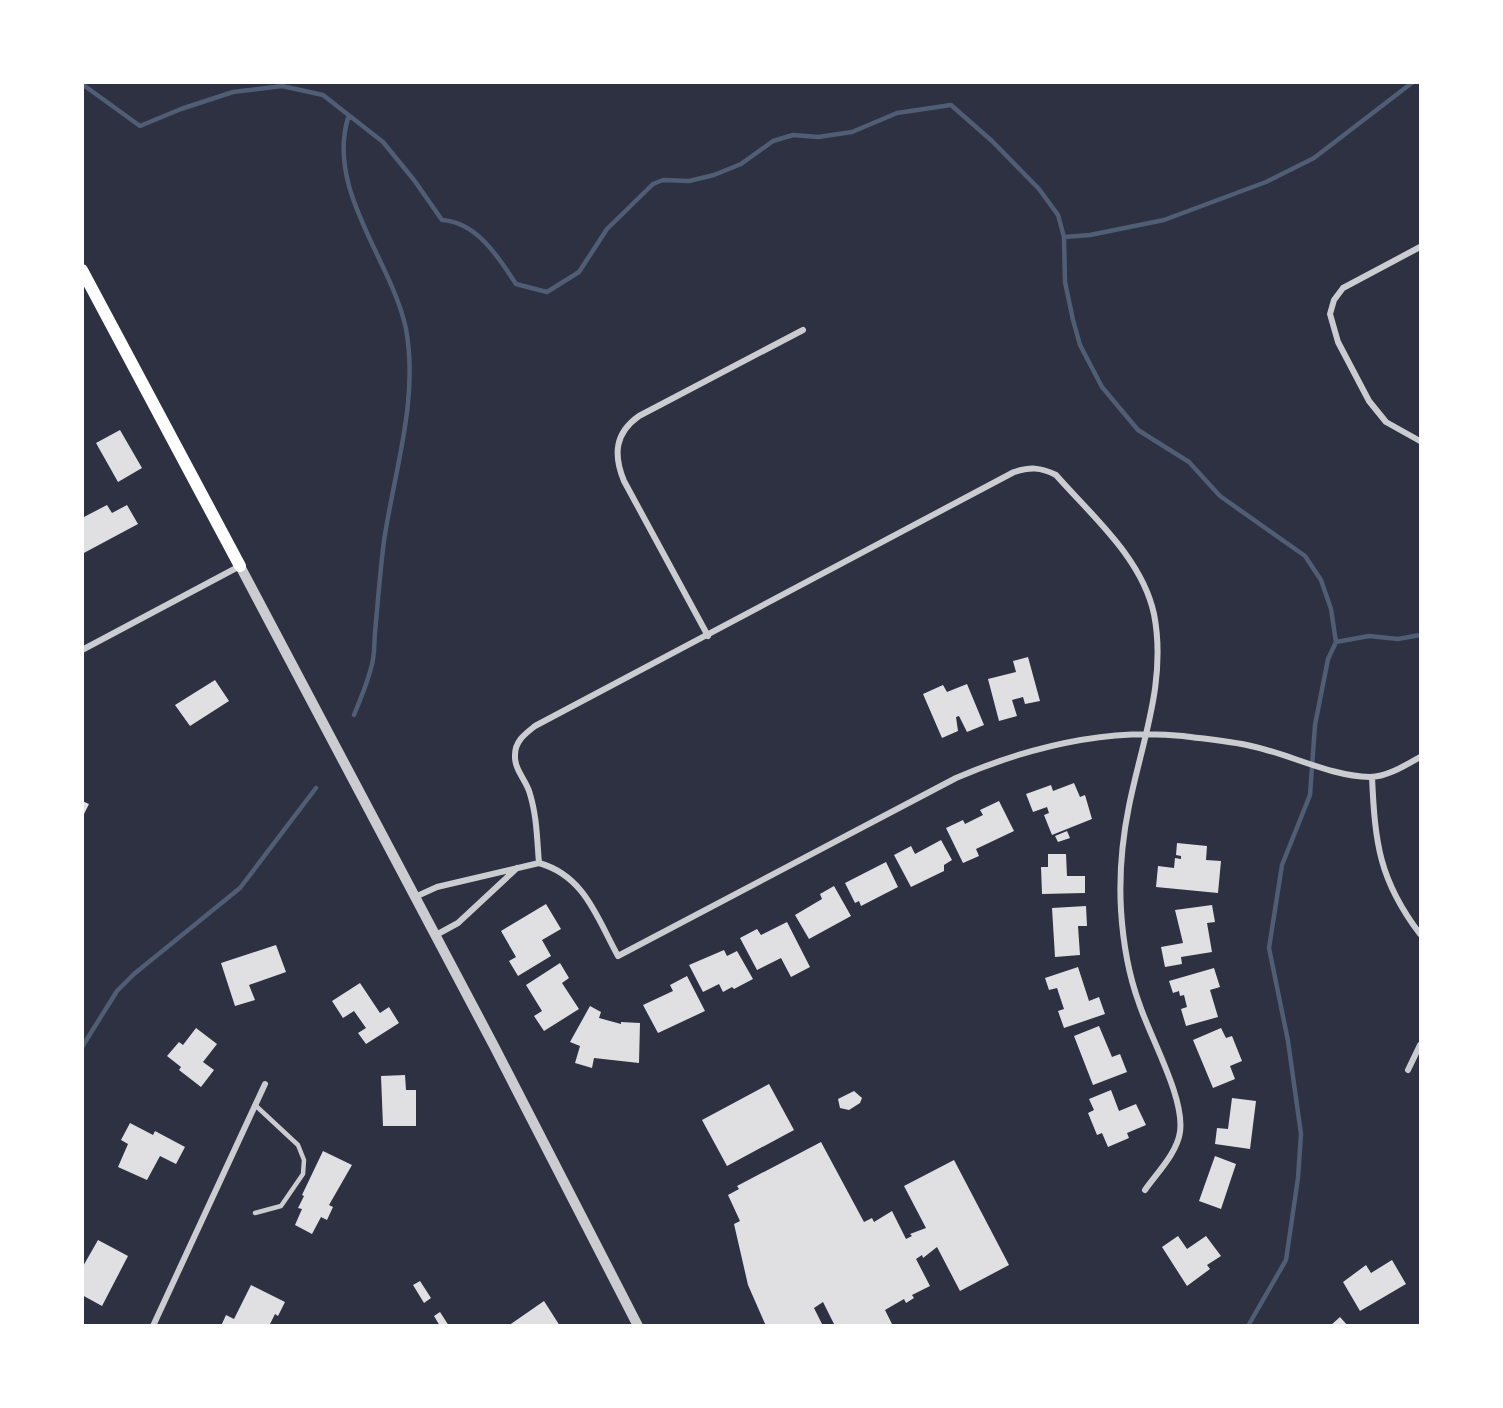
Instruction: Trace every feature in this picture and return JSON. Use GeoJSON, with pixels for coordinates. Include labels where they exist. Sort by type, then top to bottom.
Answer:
{"type":"FeatureCollection","features":[{"type":"Feature","properties":{"kind":"main road"},"geometry":{"type":"LineString","coordinates":[[82,270],[240,566]]}},
{"type":"Feature","properties":{"kind":"street"},"geometry":{"type":"LineString","coordinates":[[1420,247],[1343,288],[1334,300],[1329,314],[1338,342],[1369,401],[1386,422],[1420,441]]}},
{"type":"Feature","properties":{"kind":"street"},"geometry":{"type":"LineString","coordinates":[[708,636],[624,481],[617,463],[617,447],[628,424],[639,416],[803,330]]}},
{"type":"Feature","properties":{"kind":"street"},"geometry":{"type":"LineString","coordinates":[[539,863],[535,814],[530,791],[516,762],[517,744],[535,726],[1003,478],[1028,468],[1040,468],[1056,475],[1128,557],[1143,583],[1154,614],[1159,651],[1153,711],[1128,806],[1121,857],[1122,919],[1131,976],[1171,1084],[1180,1122],[1180,1134],[1173,1151],[1145,1190]]}},
{"type":"Feature","properties":{"kind":"street"},"geometry":{"type":"LineString","coordinates":[[82,650],[240,566],[436,935],[638,1326]]}},
{"type":"Feature","properties":{"kind":"street"},"geometry":{"type":"LineString","coordinates":[[415,897],[437,887],[539,863],[555,868],[581,889],[618,957],[956,778],[1046,746],[1108,737],[1180,736],[1251,746],[1337,772],[1372,777],[1396,770],[1420,757]]}},
{"type":"Feature","properties":{"kind":"street"},"geometry":{"type":"LineString","coordinates":[[1372,777],[1374,820],[1382,869],[1399,906],[1420,934]]}},
{"type":"Feature","properties":{"kind":"street"},"geometry":{"type":"LineString","coordinates":[[436,935],[458,923],[518,868]]}},
{"type":"Feature","properties":{"kind":"street"},"geometry":{"type":"LineString","coordinates":[[1408,1070],[1420,1046]]}},
{"type":"Feature","properties":{"kind":"street"},"geometry":{"type":"LineString","coordinates":[[153,1326],[265,1084]]}},
{"type":"Feature","properties":{"kind":"lane"},"geometry":{"type":"LineString","coordinates":[[255,1105],[298,1145],[304,1161],[303,1174],[281,1206],[255,1214]]}},
{"type":"Feature","properties":{"kind":"building"},"geometry":{"type":"Polygon","coordinates":[[[120,430],[142,468],[118,482],[96,443],[120,430]]]}},
{"type":"Feature","properties":{"kind":"building"},"geometry":{"type":"Polygon","coordinates":[[[107,505],[112,513],[127,505],[138,524],[82,554],[82,518],[107,505]]]}},
{"type":"Feature","properties":{"kind":"building"},"geometry":{"type":"Polygon","coordinates":[[[1028,657],[1040,701],[1025,704],[1023,697],[1012,700],[1017,716],[999,721],[988,679],[1016,672],[1013,661],[1028,657]]]}},
{"type":"Feature","properties":{"kind":"building"},"geometry":{"type":"Polygon","coordinates":[[[215,680],[229,701],[190,726],[175,705],[215,680]]]}},
{"type":"Feature","properties":{"kind":"building"},"geometry":{"type":"Polygon","coordinates":[[[967,684],[984,725],[967,732],[959,716],[956,717],[958,731],[942,738],[923,694],[943,685],[947,692],[967,684]]]}},
{"type":"Feature","properties":{"kind":"building"},"geometry":{"type":"Polygon","coordinates":[[[1074,783],[1080,797],[1085,795],[1092,819],[1052,835],[1044,815],[1049,813],[1047,807],[1033,812],[1026,794],[1051,785],[1053,791],[1074,783]]]}},
{"type":"Feature","properties":{"kind":"building"},"geometry":{"type":"Polygon","coordinates":[[[82,801],[89,804],[82,818],[82,801]]]}},
{"type":"Feature","properties":{"kind":"building"},"geometry":{"type":"Polygon","coordinates":[[[999,801],[1014,831],[976,849],[979,856],[963,863],[946,828],[963,820],[965,824],[983,815],[980,810],[999,801]]]}},
{"type":"Feature","properties":{"kind":"building"},"geometry":{"type":"Polygon","coordinates":[[[1067,831],[1070,838],[1058,842],[1055,836],[1067,831]]]}},
{"type":"Feature","properties":{"kind":"building"},"geometry":{"type":"Polygon","coordinates":[[[941,840],[952,860],[944,865],[944,871],[911,887],[894,855],[911,846],[915,854],[941,840]]]}},
{"type":"Feature","properties":{"kind":"building"},"geometry":{"type":"Polygon","coordinates":[[[1177,843],[1207,846],[1206,860],[1221,861],[1218,893],[1156,887],[1158,866],[1174,868],[1175,858],[1181,859],[1181,856],[1176,855],[1177,843]]]}},
{"type":"Feature","properties":{"kind":"building"},"geometry":{"type":"Polygon","coordinates":[[[1048,854],[1066,854],[1067,876],[1085,876],[1085,893],[1042,894],[1041,867],[1048,867],[1048,854]]]}},
{"type":"Feature","properties":{"kind":"building"},"geometry":{"type":"Polygon","coordinates":[[[886,862],[898,887],[861,906],[859,901],[855,903],[845,883],[886,862]]]}},
{"type":"Feature","properties":{"kind":"building"},"geometry":{"type":"Polygon","coordinates":[[[834,886],[851,916],[809,939],[795,915],[822,899],[820,894],[834,886]]]}},
{"type":"Feature","properties":{"kind":"building"},"geometry":{"type":"Polygon","coordinates":[[[546,904],[561,929],[542,940],[551,956],[518,976],[509,961],[516,957],[501,931],[546,904]]]}},
{"type":"Feature","properties":{"kind":"building"},"geometry":{"type":"Polygon","coordinates":[[[1212,905],[1215,922],[1207,923],[1212,952],[1181,957],[1182,964],[1165,967],[1161,947],[1183,943],[1175,910],[1212,905]]]}},
{"type":"Feature","properties":{"kind":"building"},"geometry":{"type":"Polygon","coordinates":[[[1086,906],[1087,926],[1078,926],[1080,955],[1055,957],[1052,908],[1086,906]]]}},
{"type":"Feature","properties":{"kind":"building"},"geometry":{"type":"Polygon","coordinates":[[[787,922],[810,967],[791,977],[781,958],[757,970],[740,938],[757,929],[761,935],[787,922]]]}},
{"type":"Feature","properties":{"kind":"building"},"geometry":{"type":"Polygon","coordinates":[[[276,945],[286,972],[249,985],[255,1000],[235,1006],[221,963],[276,945]]]}},
{"type":"Feature","properties":{"kind":"building"},"geometry":{"type":"Polygon","coordinates":[[[724,950],[727,956],[737,951],[753,979],[723,992],[719,984],[703,992],[689,965],[724,950]]]}},
{"type":"Feature","properties":{"kind":"building"},"geometry":{"type":"Polygon","coordinates":[[[560,963],[569,978],[562,983],[579,1009],[544,1031],[534,1016],[542,1011],[526,985],[560,963]]]}},
{"type":"Feature","properties":{"kind":"building"},"geometry":{"type":"Polygon","coordinates":[[[1078,967],[1089,1001],[1099,997],[1105,1014],[1064,1028],[1058,1011],[1064,1009],[1057,988],[1049,990],[1045,978],[1078,967]]]}},
{"type":"Feature","properties":{"kind":"building"},"geometry":{"type":"Polygon","coordinates":[[[1214,968],[1220,987],[1210,990],[1218,1017],[1186,1026],[1181,1009],[1187,1007],[1184,995],[1180,996],[1179,991],[1173,993],[1169,981],[1214,968]]]}},
{"type":"Feature","properties":{"kind":"building"},"geometry":{"type":"Polygon","coordinates":[[[687,976],[705,1011],[658,1033],[643,1005],[673,991],[670,985],[687,976]]]}},
{"type":"Feature","properties":{"kind":"building"},"geometry":{"type":"Polygon","coordinates":[[[360,983],[380,1013],[389,1007],[399,1023],[366,1044],[358,1033],[366,1028],[354,1011],[343,1018],[332,1001],[360,983]]]}},
{"type":"Feature","properties":{"kind":"building"},"geometry":{"type":"Polygon","coordinates":[[[590,1006],[601,1012],[599,1018],[621,1024],[621,1022],[640,1023],[639,1063],[594,1058],[592,1068],[575,1063],[580,1046],[570,1042],[590,1006]]]}},
{"type":"Feature","properties":{"kind":"building"},"geometry":{"type":"Polygon","coordinates":[[[1099,1026],[1112,1057],[1120,1054],[1127,1072],[1093,1085],[1074,1036],[1099,1026]]]}},
{"type":"Feature","properties":{"kind":"building"},"geometry":{"type":"Polygon","coordinates":[[[196,1028],[217,1044],[203,1062],[214,1070],[201,1087],[179,1070],[181,1067],[167,1056],[179,1042],[183,1045],[196,1028]]]}},
{"type":"Feature","properties":{"kind":"building"},"geometry":{"type":"Polygon","coordinates":[[[1221,1028],[1226,1038],[1232,1036],[1242,1061],[1230,1066],[1235,1079],[1213,1088],[1193,1040],[1221,1028]]]}},
{"type":"Feature","properties":{"kind":"building"},"geometry":{"type":"Polygon","coordinates":[[[405,1075],[406,1090],[416,1090],[416,1126],[383,1126],[381,1076],[405,1075]]]}},
{"type":"Feature","properties":{"kind":"building"},"geometry":{"type":"Polygon","coordinates":[[[769,1084],[794,1130],[727,1166],[702,1120],[769,1084]]]}},
{"type":"Feature","properties":{"kind":"building"},"geometry":{"type":"Polygon","coordinates":[[[1111,1090],[1119,1111],[1136,1104],[1146,1125],[1127,1133],[1129,1138],[1108,1147],[1102,1133],[1097,1135],[1088,1113],[1094,1110],[1089,1099],[1111,1090]]]}},
{"type":"Feature","properties":{"kind":"building"},"geometry":{"type":"Polygon","coordinates":[[[854,1091],[862,1098],[860,1103],[849,1110],[840,1108],[838,1099],[854,1091]]]}},
{"type":"Feature","properties":{"kind":"building"},"geometry":{"type":"Polygon","coordinates":[[[1232,1098],[1256,1101],[1250,1149],[1215,1144],[1217,1128],[1228,1129],[1232,1098]]]}},
{"type":"Feature","properties":{"kind":"building"},"geometry":{"type":"Polygon","coordinates":[[[130,1123],[153,1135],[155,1131],[185,1147],[176,1164],[160,1156],[147,1180],[118,1167],[128,1144],[121,1140],[130,1123]]]}},
{"type":"Feature","properties":{"kind":"building"},"geometry":{"type":"Polygon","coordinates":[[[821,1142],[864,1222],[872,1218],[874,1222],[892,1211],[906,1239],[912,1236],[910,1234],[926,1228],[904,1186],[954,1160],[1009,1265],[960,1291],[937,1247],[923,1258],[922,1255],[916,1259],[930,1286],[912,1295],[914,1298],[906,1303],[904,1299],[885,1310],[893,1326],[835,1326],[823,1302],[814,1308],[823,1326],[766,1326],[748,1285],[734,1224],[740,1221],[728,1195],[739,1189],[737,1186],[821,1142]]]}},
{"type":"Feature","properties":{"kind":"building"},"geometry":{"type":"Polygon","coordinates":[[[323,1151],[352,1165],[329,1205],[333,1207],[327,1220],[321,1217],[312,1234],[295,1225],[302,1209],[298,1208],[304,1196],[302,1195],[323,1151]]]}},
{"type":"Feature","properties":{"kind":"building"},"geometry":{"type":"Polygon","coordinates":[[[1215,1156],[1236,1164],[1221,1209],[1199,1201],[1215,1156]]]}},
{"type":"Feature","properties":{"kind":"building"},"geometry":{"type":"Polygon","coordinates":[[[1178,1236],[1187,1249],[1206,1236],[1221,1256],[1207,1265],[1210,1269],[1187,1286],[1162,1247],[1178,1236]]]}},
{"type":"Feature","properties":{"kind":"building"},"geometry":{"type":"Polygon","coordinates":[[[98,1240],[128,1256],[102,1306],[82,1295],[82,1268],[98,1240]]]}},
{"type":"Feature","properties":{"kind":"building"},"geometry":{"type":"Polygon","coordinates":[[[1392,1260],[1406,1284],[1360,1311],[1343,1282],[1366,1265],[1371,1273],[1392,1260]]]}},
{"type":"Feature","properties":{"kind":"building"},"geometry":{"type":"Polygon","coordinates":[[[420,1281],[431,1298],[424,1303],[413,1285],[420,1281]]]}},
{"type":"Feature","properties":{"kind":"building"},"geometry":{"type":"Polygon","coordinates":[[[251,1285],[285,1302],[278,1316],[275,1314],[269,1326],[221,1326],[226,1315],[234,1319],[251,1285]]]}},
{"type":"Feature","properties":{"kind":"building"},"geometry":{"type":"Polygon","coordinates":[[[544,1301],[560,1326],[508,1326],[544,1301]]]}},
{"type":"Feature","properties":{"kind":"building"},"geometry":{"type":"Polygon","coordinates":[[[440,1312],[449,1326],[440,1326],[434,1316],[440,1312]]]}},
{"type":"Feature","properties":{"kind":"building"},"geometry":{"type":"Polygon","coordinates":[[[1340,1317],[1348,1326],[1330,1326],[1340,1317]]]}},
{"type":"Feature","properties":{"kind":"waterway"},"geometry":{"type":"LineString","coordinates":[[1064,237],[1090,235],[1164,220],[1266,182],[1314,158],[1413,82]]}},
{"type":"Feature","properties":{"kind":"waterway"},"geometry":{"type":"LineString","coordinates":[[82,84],[140,126],[181,109],[233,92],[282,86],[323,95],[383,142],[442,220],[455,222],[476,234],[486,243],[516,284],[547,292],[579,272],[607,229],[653,184],[663,180],[689,181],[714,175],[741,164],[773,141],[793,135],[818,137],[852,132],[897,113],[951,105],[992,141],[1039,189],[1058,215],[1064,237],[1065,282],[1073,320],[1080,345],[1102,387],[1138,430],[1189,462],[1220,496],[1305,556],[1321,580],[1331,609],[1336,642],[1328,659],[1315,725],[1310,795],[1282,865],[1269,948],[1288,1041],[1301,1134],[1298,1178],[1286,1260],[1248,1326]]}},
{"type":"Feature","properties":{"kind":"waterway"},"geometry":{"type":"LineString","coordinates":[[348,118],[344,145],[346,172],[353,199],[399,303],[406,329],[409,356],[404,436],[384,541],[373,659],[354,715]]}},
{"type":"Feature","properties":{"kind":"waterway"},"geometry":{"type":"LineString","coordinates":[[1336,642],[1369,636],[1398,639],[1420,635]]}},
{"type":"Feature","properties":{"kind":"waterway"},"geometry":{"type":"LineString","coordinates":[[82,1047],[117,991],[134,974],[240,888],[316,788]]}}]}
